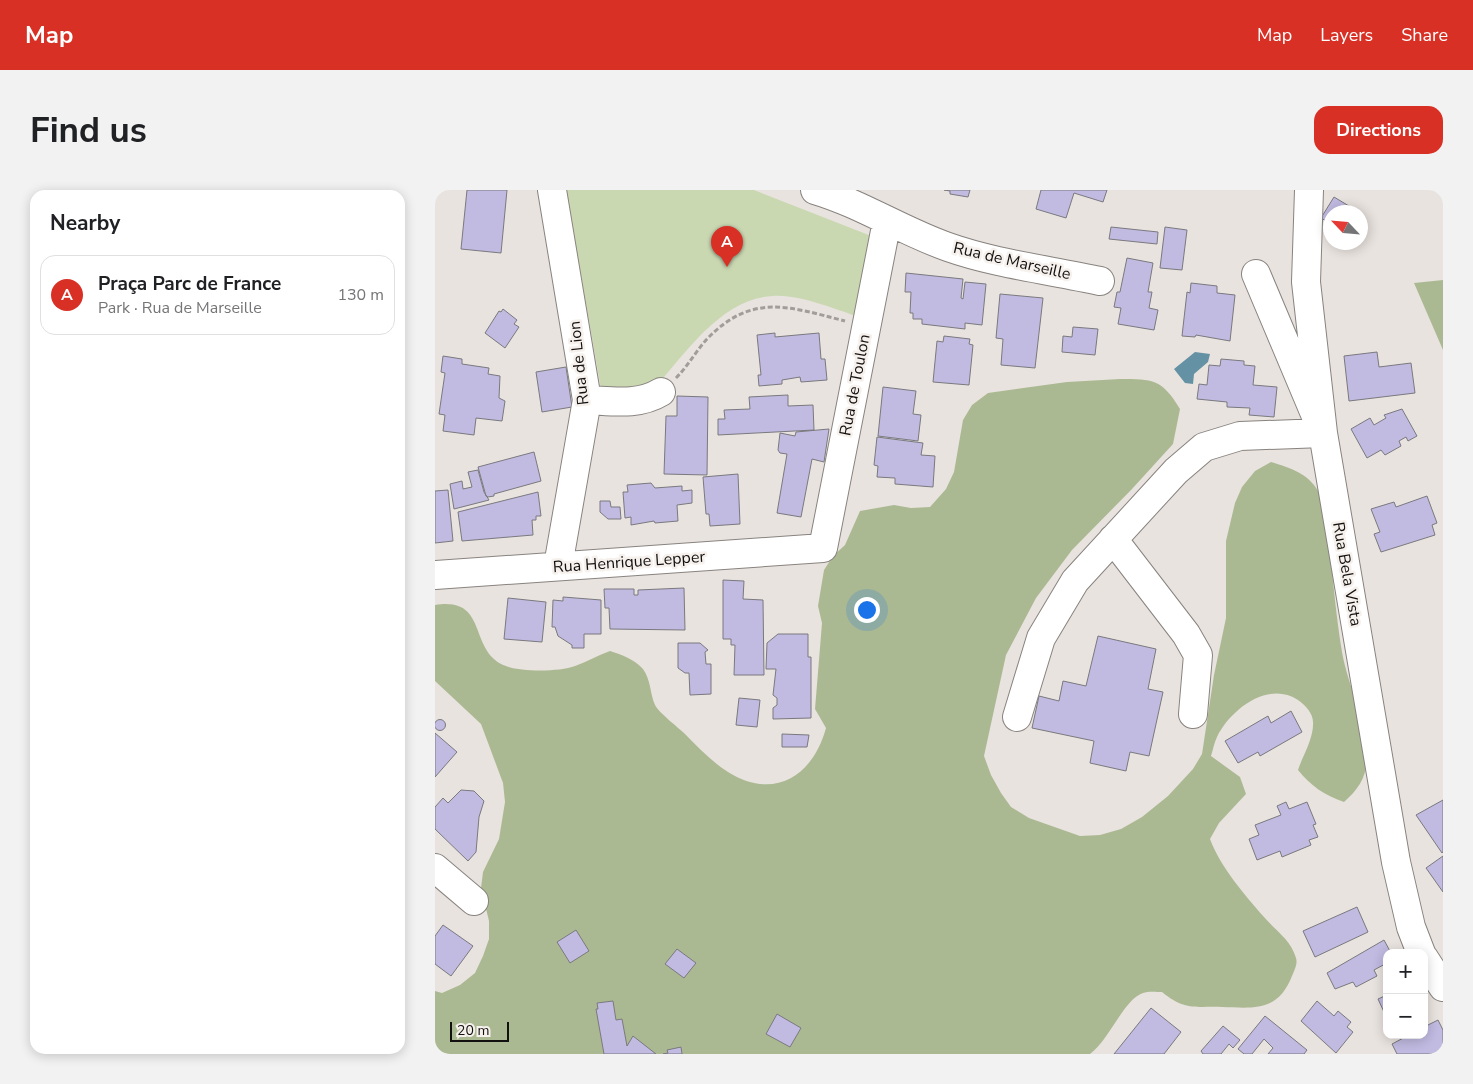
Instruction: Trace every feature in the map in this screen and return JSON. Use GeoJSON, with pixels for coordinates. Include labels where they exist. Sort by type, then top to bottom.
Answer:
{"type":"FeatureCollection","features":[{"type":"Feature","properties":{"kind":"street","name":"Rua de Lion"},"geometry":{"type":"LineString","coordinates":[[552,190],[587,400],[558,566]]}},
{"type":"Feature","properties":{"kind":"street","name":"Rua de Marseille"},"geometry":{"type":"LineString","coordinates":[[815,190],[862,207],[924,238],[974,255],[1100,281]]}},
{"type":"Feature","properties":{"kind":"street","name":"Rua Bela Vista"},"geometry":{"type":"LineString","coordinates":[[1309,190],[1306,282],[1323,433],[1397,862],[1411,927],[1419,949]]}},
{"type":"Feature","properties":{"kind":"street","name":"Rua de Toulon"},"geometry":{"type":"LineString","coordinates":[[823,548],[887,221]]}},
{"type":"Feature","properties":{"kind":"street"},"geometry":{"type":"LineString","coordinates":[[1017,717],[1041,638],[1075,581],[1176,471],[1204,447],[1239,436],[1323,433],[1256,274]]}},
{"type":"Feature","properties":{"kind":"street"},"geometry":{"type":"LineString","coordinates":[[587,400],[635,401],[650,399],[661,392]]}},
{"type":"Feature","properties":{"kind":"street"},"geometry":{"type":"LineString","coordinates":[[1113,539],[1186,634],[1198,655],[1193,714]]}},
{"type":"Feature","properties":{"kind":"street","name":"Rua Henrique Lepper"},"geometry":{"type":"LineString","coordinates":[[435,575],[823,548]]}},
{"type":"Feature","properties":{"kind":"street"},"geometry":{"type":"LineString","coordinates":[[435,868],[474,901]]}},
{"type":"Feature","properties":{"kind":"street"},"geometry":{"type":"LineString","coordinates":[[1428,964],[1443,987]]}},
{"type":"Feature","properties":{"kind":"path"},"geometry":{"type":"LineString","coordinates":[[661,392],[679,374],[709,337],[728,321],[751,310],[768,306],[791,307],[867,328]]}},
{"type":"Feature","properties":{"kind":"green space"},"geometry":{"type":"Polygon","coordinates":[[[566,190],[754,190],[879,239],[865,319],[819,304],[784,296],[755,299],[738,306],[708,328],[658,384],[647,390],[601,389],[566,190]]]}},
{"type":"Feature","properties":{"kind":"green space"},"geometry":{"type":"Polygon","coordinates":[[[1443,280],[1443,350],[1414,283],[1443,280]]]}},
{"type":"Feature","properties":{"kind":"green space"},"geometry":{"type":"Polygon","coordinates":[[[1141,379],[1156,383],[1162,386],[1174,399],[1180,409],[1173,444],[1072,550],[1036,598],[1006,655],[984,756],[991,775],[1011,807],[1029,818],[1080,836],[1100,835],[1121,829],[1142,817],[1168,796],[1193,769],[1202,754],[1214,675],[1226,618],[1226,541],[1235,503],[1242,487],[1255,471],[1271,462],[1304,475],[1321,496],[1325,509],[1342,652],[1364,729],[1367,756],[1366,770],[1358,787],[1344,802],[1313,785],[1298,770],[1312,734],[1313,719],[1310,712],[1298,700],[1286,695],[1275,694],[1263,696],[1240,708],[1223,727],[1216,739],[1211,756],[1240,777],[1246,794],[1219,823],[1210,839],[1220,860],[1234,880],[1291,946],[1296,958],[1294,972],[1280,996],[1272,1002],[1255,1007],[1197,1007],[1177,1002],[1162,992],[1143,993],[1136,997],[1123,1011],[1104,1039],[1090,1054],[435,1054],[435,991],[442,993],[460,985],[475,973],[489,939],[489,921],[481,888],[483,872],[499,839],[505,802],[503,783],[481,724],[435,681],[435,605],[452,604],[464,609],[477,627],[486,649],[494,659],[513,668],[540,671],[568,668],[610,651],[628,658],[646,673],[653,701],[657,708],[722,768],[745,780],[761,784],[776,783],[789,779],[801,771],[812,759],[820,745],[826,728],[815,709],[822,623],[818,606],[824,570],[833,556],[845,545],[860,511],[894,505],[911,508],[930,507],[946,489],[954,472],[963,420],[972,405],[988,393],[1067,382],[1141,379]]]}},
{"type":"Feature","properties":{"kind":"water"},"geometry":{"type":"Polygon","coordinates":[[[1195,352],[1210,354],[1208,362],[1194,374],[1193,384],[1185,383],[1174,369],[1195,352]]]}},
{"type":"Feature","properties":{"kind":"building"},"geometry":{"type":"Polygon","coordinates":[[[467,190],[507,190],[501,253],[461,249],[467,190]]]}},
{"type":"Feature","properties":{"kind":"building"},"geometry":{"type":"Polygon","coordinates":[[[944,190],[970,190],[968,197],[950,194],[950,191],[944,190]]]}},
{"type":"Feature","properties":{"kind":"building"},"geometry":{"type":"Polygon","coordinates":[[[1041,190],[1107,190],[1103,202],[1074,193],[1066,218],[1036,209],[1041,190]]]}},
{"type":"Feature","properties":{"kind":"building"},"geometry":{"type":"Polygon","coordinates":[[[1334,197],[1347,205],[1329,205],[1334,197]]]}},
{"type":"Feature","properties":{"kind":"building"},"geometry":{"type":"Polygon","coordinates":[[[1111,227],[1158,232],[1157,244],[1109,239],[1111,227]]]}},
{"type":"Feature","properties":{"kind":"building"},"geometry":{"type":"Polygon","coordinates":[[[1165,227],[1187,230],[1182,270],[1160,268],[1165,227]]]}},
{"type":"Feature","properties":{"kind":"building"},"geometry":{"type":"Polygon","coordinates":[[[1127,258],[1153,263],[1148,292],[1152,292],[1149,308],[1158,310],[1154,330],[1118,324],[1121,308],[1114,307],[1117,292],[1120,292],[1127,258]]]}},
{"type":"Feature","properties":{"kind":"building"},"geometry":{"type":"Polygon","coordinates":[[[906,273],[963,279],[961,298],[963,299],[965,282],[986,284],[982,325],[965,323],[965,329],[922,324],[922,319],[913,319],[913,313],[910,313],[911,292],[905,292],[906,273]]]}},
{"type":"Feature","properties":{"kind":"building"},"geometry":{"type":"Polygon","coordinates":[[[1191,283],[1217,286],[1217,293],[1235,295],[1230,341],[1196,335],[1195,337],[1182,336],[1187,292],[1190,293],[1191,283]]]}},
{"type":"Feature","properties":{"kind":"building"},"geometry":{"type":"Polygon","coordinates":[[[1000,294],[1043,298],[1035,368],[1001,365],[1003,339],[996,338],[1000,294]]]}},
{"type":"Feature","properties":{"kind":"building"},"geometry":{"type":"Polygon","coordinates":[[[503,309],[517,320],[514,324],[519,327],[505,348],[485,333],[499,311],[501,312],[503,309]]]}},
{"type":"Feature","properties":{"kind":"building"},"geometry":{"type":"Polygon","coordinates":[[[1073,327],[1098,329],[1095,355],[1062,352],[1063,336],[1072,337],[1073,327]]]}},
{"type":"Feature","properties":{"kind":"building"},"geometry":{"type":"Polygon","coordinates":[[[775,333],[775,337],[819,333],[821,359],[825,359],[827,380],[801,382],[800,377],[782,380],[782,384],[759,386],[758,375],[761,375],[757,335],[775,333]]]}},
{"type":"Feature","properties":{"kind":"building"},"geometry":{"type":"Polygon","coordinates":[[[944,336],[970,339],[969,344],[973,345],[969,385],[933,382],[937,341],[943,342],[944,336]]]}},
{"type":"Feature","properties":{"kind":"building"},"geometry":{"type":"Polygon","coordinates":[[[1377,352],[1379,367],[1411,363],[1415,393],[1349,401],[1344,356],[1377,352]]]}},
{"type":"Feature","properties":{"kind":"building"},"geometry":{"type":"Polygon","coordinates":[[[443,356],[462,359],[462,364],[489,368],[488,374],[500,376],[499,398],[505,401],[502,421],[476,418],[474,435],[443,431],[445,415],[439,414],[445,373],[441,372],[443,356]]]}},
{"type":"Feature","properties":{"kind":"building"},"geometry":{"type":"Polygon","coordinates":[[[1221,359],[1244,361],[1244,365],[1255,366],[1253,385],[1277,387],[1274,417],[1249,415],[1250,408],[1227,407],[1227,402],[1197,399],[1199,384],[1207,385],[1209,365],[1220,366],[1221,359]]]}},
{"type":"Feature","properties":{"kind":"building"},"geometry":{"type":"Polygon","coordinates":[[[566,367],[572,407],[542,412],[536,372],[566,367]]]}},
{"type":"Feature","properties":{"kind":"building"},"geometry":{"type":"Polygon","coordinates":[[[883,387],[916,391],[913,414],[921,415],[918,441],[878,436],[883,387]]]}},
{"type":"Feature","properties":{"kind":"building"},"geometry":{"type":"Polygon","coordinates":[[[788,395],[788,406],[813,405],[814,430],[718,435],[718,419],[725,419],[724,410],[750,409],[749,397],[788,395]]]}},
{"type":"Feature","properties":{"kind":"building"},"geometry":{"type":"Polygon","coordinates":[[[677,396],[708,397],[707,475],[664,474],[666,416],[677,416],[677,396]]]}},
{"type":"Feature","properties":{"kind":"building"},"geometry":{"type":"Polygon","coordinates":[[[1402,409],[1417,436],[1408,441],[1406,437],[1399,441],[1401,446],[1385,455],[1381,450],[1367,458],[1351,429],[1370,418],[1374,425],[1386,418],[1384,415],[1402,409]]]}},
{"type":"Feature","properties":{"kind":"building"},"geometry":{"type":"Polygon","coordinates":[[[829,429],[824,462],[812,459],[801,517],[777,513],[787,454],[780,453],[778,450],[780,433],[795,436],[796,432],[829,429]]]}},
{"type":"Feature","properties":{"kind":"building"},"geometry":{"type":"Polygon","coordinates":[[[877,437],[923,443],[921,455],[935,456],[933,487],[895,484],[895,478],[877,477],[878,466],[874,465],[877,437]]]}},
{"type":"Feature","properties":{"kind":"building"},"geometry":{"type":"Polygon","coordinates":[[[534,452],[541,481],[494,494],[494,496],[486,496],[478,467],[534,452]]]}},
{"type":"Feature","properties":{"kind":"building"},"geometry":{"type":"Polygon","coordinates":[[[478,470],[484,492],[489,500],[454,509],[450,484],[462,481],[463,489],[472,487],[468,472],[478,470]]]}},
{"type":"Feature","properties":{"kind":"building"},"geometry":{"type":"Polygon","coordinates":[[[738,474],[740,524],[710,526],[709,514],[706,514],[703,477],[738,474]]]}},
{"type":"Feature","properties":{"kind":"building"},"geometry":{"type":"Polygon","coordinates":[[[651,483],[655,488],[682,486],[682,491],[692,490],[692,503],[677,505],[678,521],[655,523],[654,521],[631,525],[631,517],[625,518],[623,492],[628,492],[627,485],[651,483]]]}},
{"type":"Feature","properties":{"kind":"building"},"geometry":{"type":"Polygon","coordinates":[[[448,490],[453,541],[435,543],[435,491],[448,490]]]}},
{"type":"Feature","properties":{"kind":"building"},"geometry":{"type":"Polygon","coordinates":[[[538,492],[541,516],[536,516],[536,520],[532,520],[533,535],[462,541],[458,512],[538,492]]]}},
{"type":"Feature","properties":{"kind":"building"},"geometry":{"type":"Polygon","coordinates":[[[1427,496],[1437,523],[1432,525],[1435,535],[1381,552],[1374,534],[1380,532],[1371,509],[1394,502],[1396,507],[1427,496]]]}},
{"type":"Feature","properties":{"kind":"building"},"geometry":{"type":"Polygon","coordinates":[[[600,501],[610,501],[611,507],[620,507],[621,519],[608,519],[600,512],[600,501]]]}},
{"type":"Feature","properties":{"kind":"building"},"geometry":{"type":"Polygon","coordinates":[[[723,580],[744,581],[743,599],[763,600],[764,675],[734,675],[735,645],[731,645],[731,639],[723,639],[723,580]]]}},
{"type":"Feature","properties":{"kind":"building"},"geometry":{"type":"Polygon","coordinates":[[[684,588],[685,630],[610,629],[609,608],[605,608],[604,589],[634,589],[634,595],[638,595],[638,590],[684,588]]]}},
{"type":"Feature","properties":{"kind":"building"},"geometry":{"type":"Polygon","coordinates":[[[563,597],[601,600],[601,634],[584,634],[584,648],[572,648],[572,645],[558,636],[555,627],[552,627],[553,600],[563,601],[563,597]]]}},
{"type":"Feature","properties":{"kind":"building"},"geometry":{"type":"Polygon","coordinates":[[[508,598],[546,602],[542,642],[504,639],[508,598]]]}},
{"type":"Feature","properties":{"kind":"building"},"geometry":{"type":"Polygon","coordinates":[[[778,634],[808,634],[808,657],[811,657],[811,718],[773,719],[773,708],[777,705],[777,698],[773,695],[776,669],[766,669],[767,643],[778,634]]]}},
{"type":"Feature","properties":{"kind":"building"},"geometry":{"type":"Polygon","coordinates":[[[1098,636],[1156,649],[1148,689],[1163,692],[1149,756],[1130,752],[1126,771],[1090,763],[1094,741],[1032,728],[1039,696],[1059,701],[1063,681],[1086,686],[1098,636]]]}},
{"type":"Feature","properties":{"kind":"building"},"geometry":{"type":"Polygon","coordinates":[[[678,643],[700,643],[708,650],[705,652],[706,664],[711,664],[711,694],[690,695],[689,673],[685,673],[678,668],[678,643]]]}},
{"type":"Feature","properties":{"kind":"building"},"geometry":{"type":"Polygon","coordinates":[[[739,698],[760,700],[757,727],[736,725],[739,698]]]}},
{"type":"Feature","properties":{"kind":"building"},"geometry":{"type":"Polygon","coordinates":[[[1291,711],[1302,732],[1260,756],[1258,752],[1238,763],[1225,741],[1268,716],[1271,723],[1291,711]]]}},
{"type":"Feature","properties":{"kind":"building"},"geometry":{"type":"Polygon","coordinates":[[[440,719],[446,725],[440,731],[434,725],[440,719]]]}},
{"type":"Feature","properties":{"kind":"building"},"geometry":{"type":"Polygon","coordinates":[[[435,733],[457,752],[435,777],[435,733]]]}},
{"type":"Feature","properties":{"kind":"building"},"geometry":{"type":"Polygon","coordinates":[[[782,734],[809,735],[807,747],[782,747],[782,734]]]}},
{"type":"Feature","properties":{"kind":"building"},"geometry":{"type":"Polygon","coordinates":[[[461,790],[474,791],[484,801],[479,817],[476,852],[468,861],[435,829],[435,807],[443,798],[448,803],[461,790]]]}},
{"type":"Feature","properties":{"kind":"building"},"geometry":{"type":"Polygon","coordinates":[[[1443,800],[1443,852],[1442,853],[1416,815],[1443,800]]]}},
{"type":"Feature","properties":{"kind":"building"},"geometry":{"type":"Polygon","coordinates":[[[1286,802],[1289,809],[1307,802],[1316,824],[1313,825],[1318,837],[1309,840],[1311,845],[1282,857],[1280,851],[1257,860],[1249,839],[1259,835],[1255,825],[1281,815],[1277,806],[1286,802]]]}},
{"type":"Feature","properties":{"kind":"building"},"geometry":{"type":"Polygon","coordinates":[[[1443,856],[1443,892],[1426,868],[1443,856]]]}},
{"type":"Feature","properties":{"kind":"building"},"geometry":{"type":"Polygon","coordinates":[[[1357,907],[1368,932],[1315,957],[1303,931],[1357,907]]]}},
{"type":"Feature","properties":{"kind":"building"},"geometry":{"type":"Polygon","coordinates":[[[443,925],[473,946],[451,976],[435,964],[435,936],[443,925]]]}},
{"type":"Feature","properties":{"kind":"building"},"geometry":{"type":"Polygon","coordinates":[[[576,930],[589,951],[570,963],[557,942],[576,930]]]}},
{"type":"Feature","properties":{"kind":"building"},"geometry":{"type":"Polygon","coordinates":[[[1384,940],[1389,949],[1383,949],[1383,965],[1374,970],[1377,976],[1356,987],[1353,982],[1335,989],[1327,973],[1384,940]]]}},
{"type":"Feature","properties":{"kind":"building"},"geometry":{"type":"Polygon","coordinates":[[[677,949],[696,963],[684,978],[665,964],[677,949]]]}},
{"type":"Feature","properties":{"kind":"building"},"geometry":{"type":"Polygon","coordinates":[[[1383,997],[1383,1010],[1378,999],[1383,997]]]}},
{"type":"Feature","properties":{"kind":"building"},"geometry":{"type":"Polygon","coordinates":[[[613,1001],[616,1020],[622,1019],[627,1046],[633,1036],[656,1054],[604,1054],[596,1009],[598,1009],[597,1003],[613,1001]]]}},
{"type":"Feature","properties":{"kind":"building"},"geometry":{"type":"Polygon","coordinates":[[[1317,1001],[1334,1016],[1338,1011],[1351,1022],[1347,1027],[1353,1032],[1336,1053],[1301,1021],[1317,1001]]]}},
{"type":"Feature","properties":{"kind":"building"},"geometry":{"type":"Polygon","coordinates":[[[1151,1008],[1181,1032],[1164,1054],[1114,1054],[1151,1008]]]}},
{"type":"Feature","properties":{"kind":"building"},"geometry":{"type":"Polygon","coordinates":[[[777,1014],[801,1028],[790,1047],[766,1034],[777,1014]]]}},
{"type":"Feature","properties":{"kind":"building"},"geometry":{"type":"Polygon","coordinates":[[[1265,1016],[1307,1050],[1304,1054],[1268,1054],[1273,1048],[1264,1039],[1252,1054],[1244,1054],[1238,1049],[1265,1016]]]}},
{"type":"Feature","properties":{"kind":"building"},"geometry":{"type":"Polygon","coordinates":[[[1438,1020],[1443,1030],[1443,1049],[1434,1054],[1397,1054],[1392,1044],[1401,1039],[1428,1039],[1428,1025],[1438,1020]]]}},
{"type":"Feature","properties":{"kind":"building"},"geometry":{"type":"Polygon","coordinates":[[[1223,1026],[1240,1040],[1233,1048],[1229,1044],[1221,1054],[1203,1054],[1201,1051],[1223,1026]]]}},
{"type":"Feature","properties":{"kind":"building"},"geometry":{"type":"Polygon","coordinates":[[[681,1047],[682,1054],[663,1054],[668,1053],[667,1050],[681,1047]]]}},
{"type":"Feature","properties":{"kind":"place","name":"Praça Parc de France"},"geometry":{"type":"Point","coordinates":[727,267]}}]}
